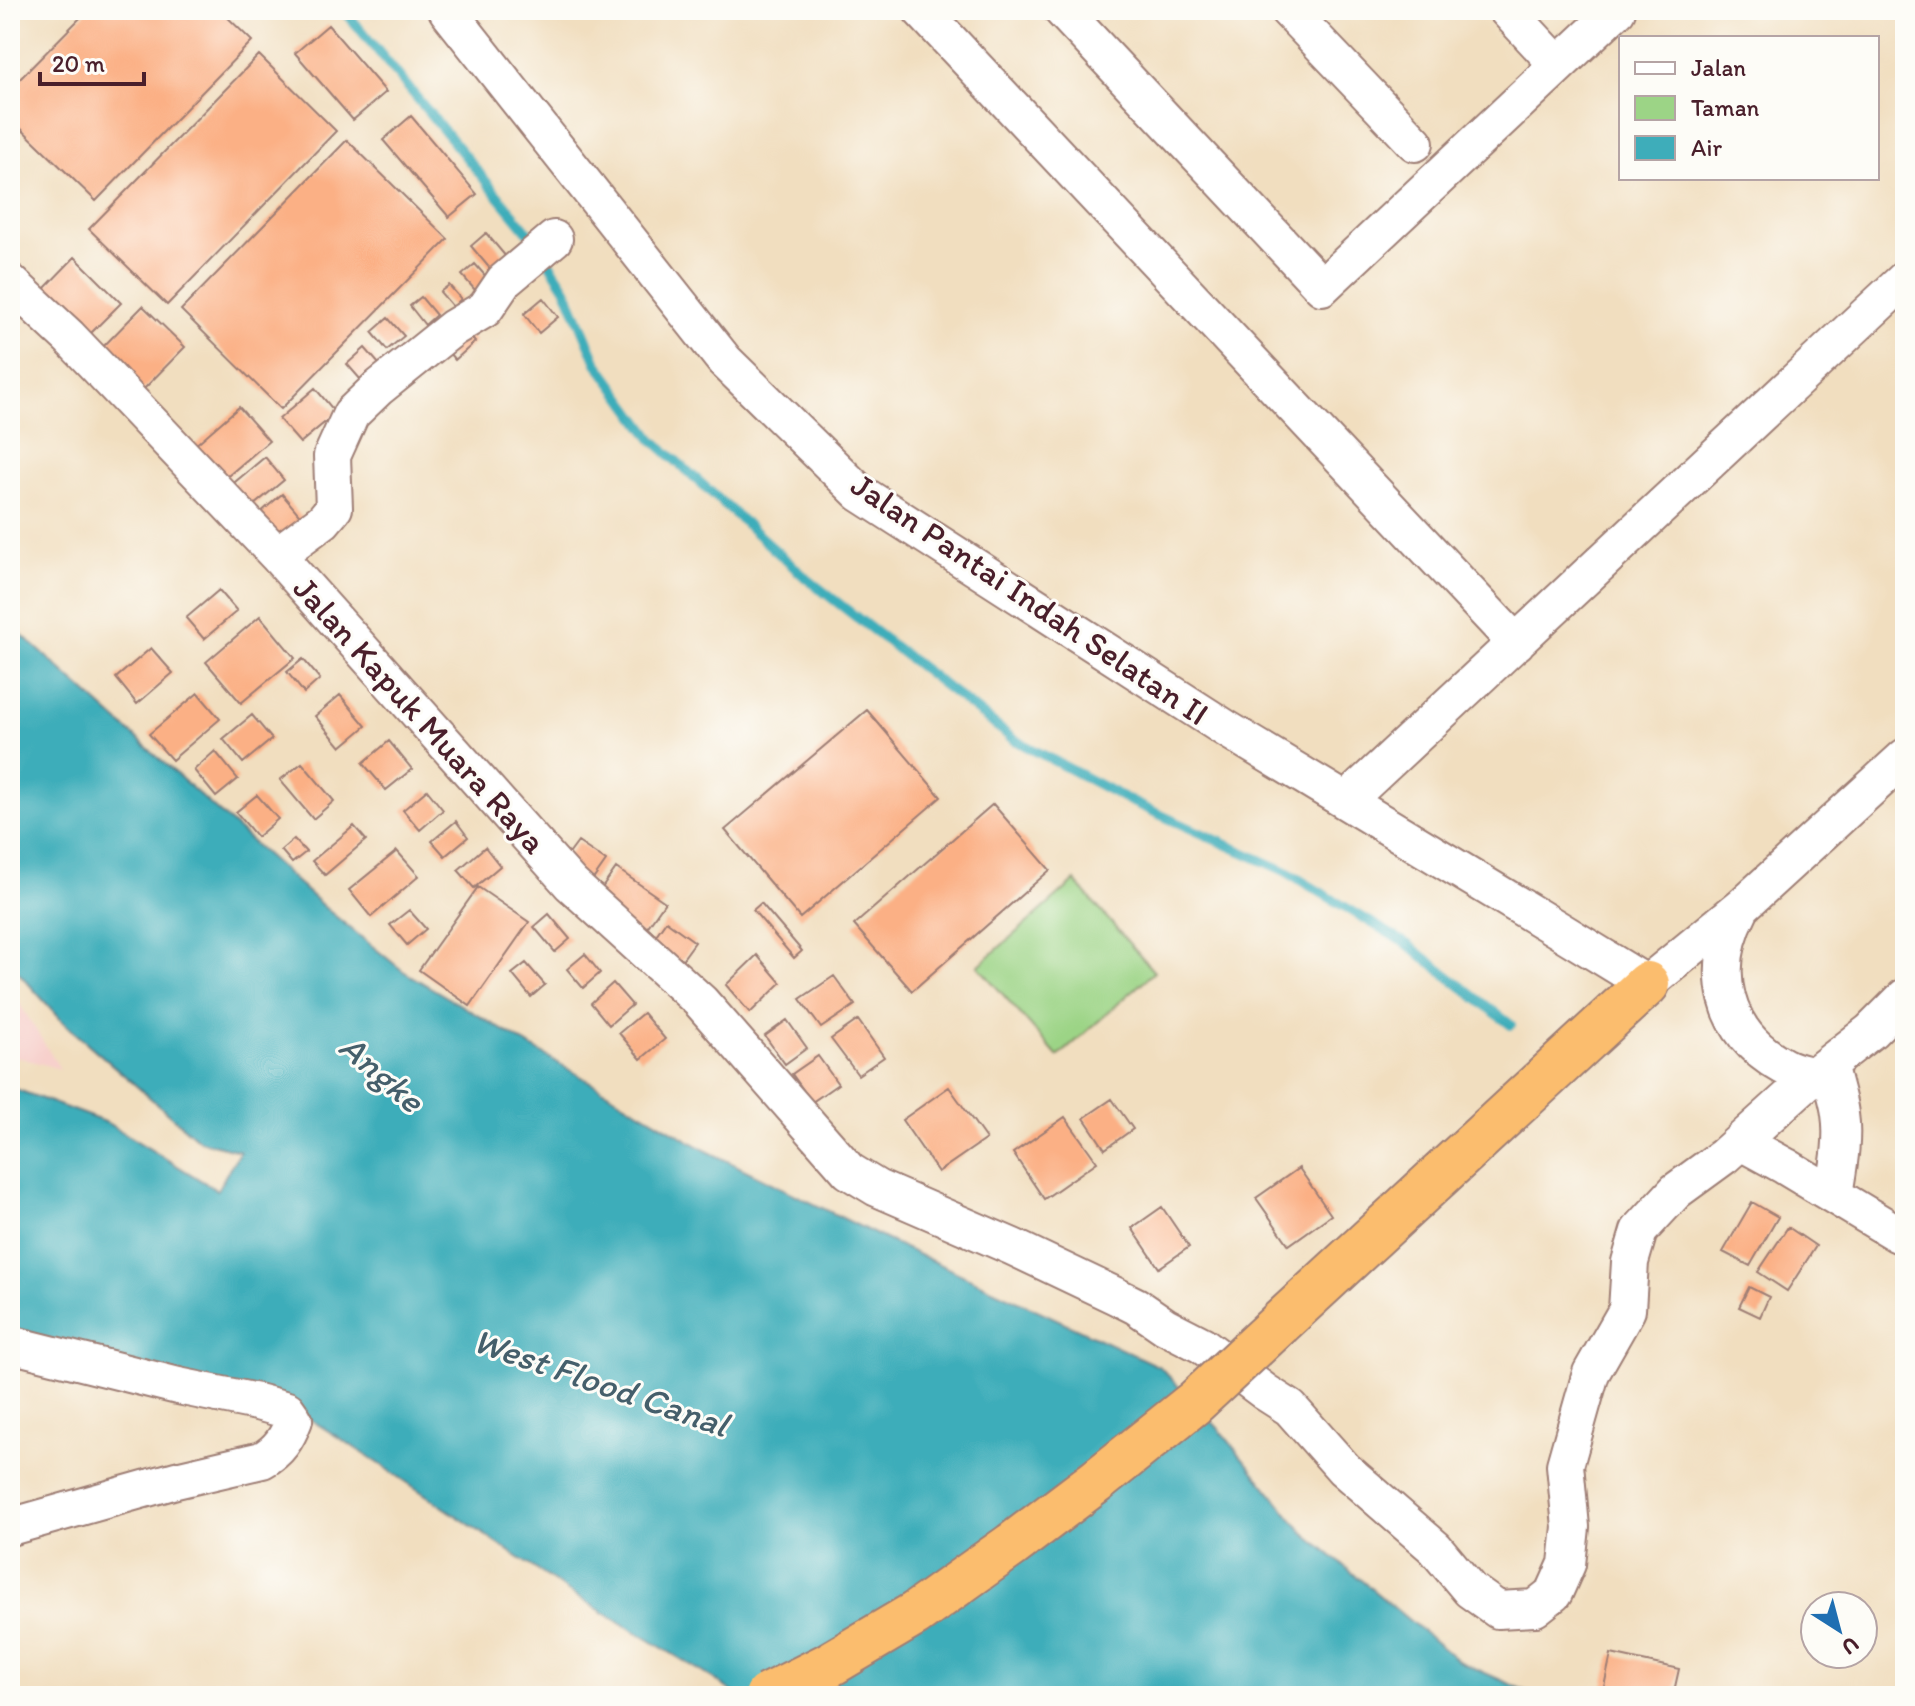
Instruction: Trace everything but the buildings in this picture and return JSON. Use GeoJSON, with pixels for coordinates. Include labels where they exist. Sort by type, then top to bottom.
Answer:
{"type":"FeatureCollection","features":[{"type":"Feature","properties":{"kind":"highway"},"geometry":{"type":"LineString","coordinates":[[767,1696],[827,1666],[915,1614],[1098,1480],[1194,1403],[1280,1323],[1632,976]]}},
{"type":"Feature","properties":{"kind":"street","name":"Jalan Pantai Indah Selatan II"},"geometry":{"type":"LineString","coordinates":[[447,10],[724,360],[860,493],[1225,728],[1632,976]]}},
{"type":"Feature","properties":{"kind":"street"},"geometry":{"type":"LineString","coordinates":[[921,10],[1516,643]]}},
{"type":"Feature","properties":{"kind":"street"},"geometry":{"type":"LineString","coordinates":[[1062,10],[1322,287],[1617,10]]}},
{"type":"Feature","properties":{"kind":"street"},"geometry":{"type":"LineString","coordinates":[[1288,10],[1415,143]]}},
{"type":"Feature","properties":{"kind":"street"},"geometry":{"type":"LineString","coordinates":[[1507,10],[1558,65]]}},
{"type":"Feature","properties":{"kind":"street"},"geometry":{"type":"LineString","coordinates":[[277,555],[323,521],[334,508],[332,456],[351,414],[453,328],[485,309],[504,281],[543,248]]}},
{"type":"Feature","properties":{"kind":"street"},"geometry":{"type":"LineString","coordinates":[[1346,801],[1905,279]]}},
{"type":"Feature","properties":{"kind":"street","name":"Jalan Kapuk Muara Raya"},"geometry":{"type":"LineString","coordinates":[[10,282],[69,337],[277,555],[571,884],[701,1002],[849,1171],[877,1188],[1136,1306],[1165,1326],[1202,1345],[1290,1408],[1344,1469],[1435,1548],[1470,1590],[1498,1610],[1535,1608],[1554,1593],[1567,1564],[1571,1527],[1565,1465],[1591,1373],[1627,1310],[1630,1262],[1639,1231],[1676,1191],[1741,1142],[1821,1070],[1871,1031],[1905,997]]}},
{"type":"Feature","properties":{"kind":"street"},"geometry":{"type":"LineString","coordinates":[[1632,976],[1742,906],[1905,757]]}},
{"type":"Feature","properties":{"kind":"street"},"geometry":{"type":"LineString","coordinates":[[1742,906],[1730,930],[1724,956],[1724,984],[1731,1010],[1745,1034],[1764,1054],[1787,1068],[1821,1070],[1832,1084],[1840,1114],[1834,1195]]}},
{"type":"Feature","properties":{"kind":"street"},"geometry":{"type":"LineString","coordinates":[[1741,1142],[1898,1234],[1905,1234]]}},
{"type":"Feature","properties":{"kind":"street"},"geometry":{"type":"LineString","coordinates":[[10,1344],[287,1410],[294,1420],[283,1443],[274,1454],[262,1460],[176,1480],[10,1527]]}},
{"type":"Feature","properties":{"kind":"shaded area"},"geometry":{"type":"Polygon","coordinates":[[[10,988],[60,1069],[10,1055],[10,988]]]}},
{"type":"Feature","properties":{"kind":"green space"},"geometry":{"type":"Polygon","coordinates":[[[1075,881],[1154,972],[1058,1057],[978,966],[1075,881]]]}},
{"type":"Feature","properties":{"kind":"water"},"geometry":{"type":"Polygon","coordinates":[[[10,624],[324,907],[403,971],[705,1150],[887,1240],[1160,1367],[1219,1429],[1302,1531],[1458,1661],[1537,1696],[738,1696],[568,1591],[283,1402],[10,1334],[10,1087],[107,1123],[217,1190],[240,1151],[200,1141],[64,1023],[10,963],[10,624]]]}},
{"type":"Feature","properties":{"kind":"waterway"},"geometry":{"type":"LineString","coordinates":[[344,10],[533,238],[566,289],[597,363],[653,440],[806,578],[1013,739],[1132,802],[1285,871],[1407,944],[1511,1025]]}},
{"type":"Feature","properties":{"kind":"water label","name":"Angke"},"geometry":{"type":"Point","coordinates":[382,1073]}},
{"type":"Feature","properties":{"kind":"water label","name":"West Flood Canal"},"geometry":{"type":"Point","coordinates":[601,1382]}}]}
